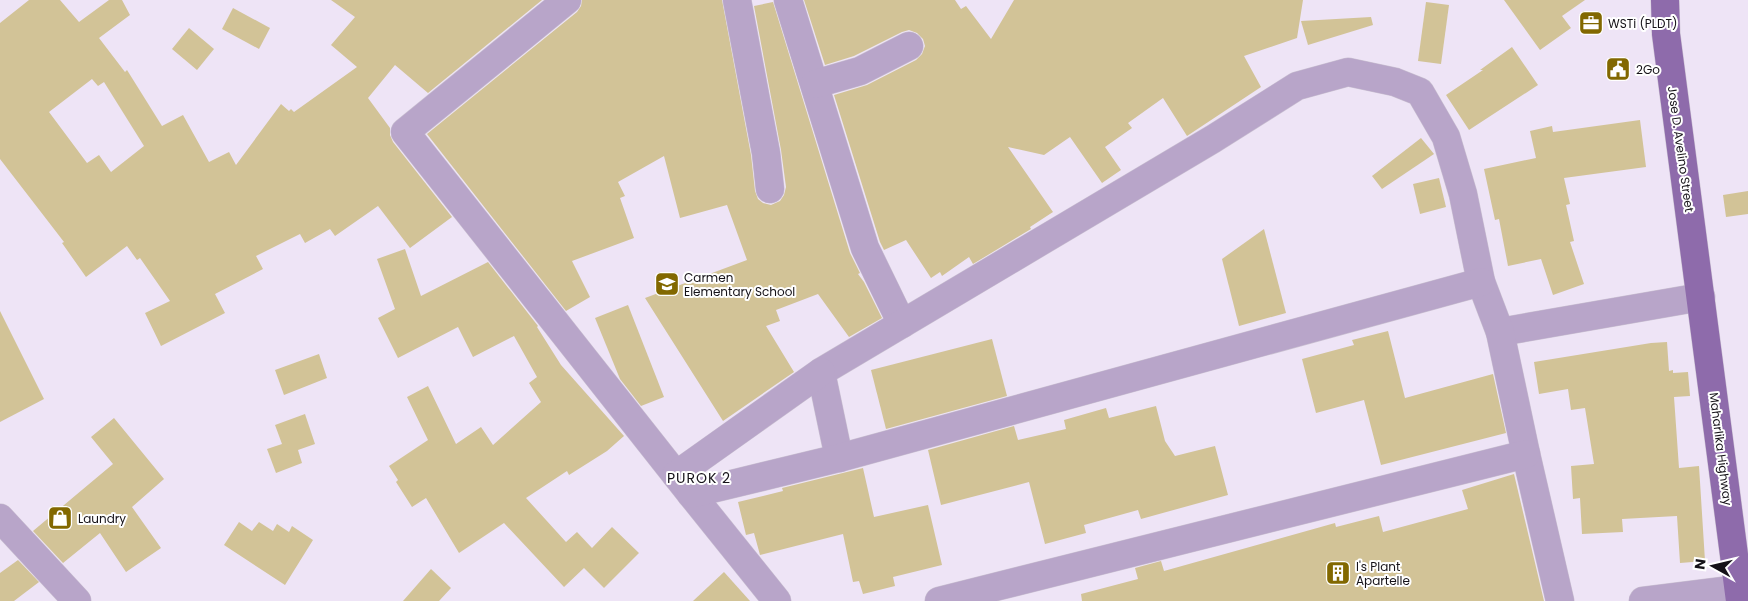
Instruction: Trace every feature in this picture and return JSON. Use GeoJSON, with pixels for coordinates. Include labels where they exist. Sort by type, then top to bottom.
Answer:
{"type":"FeatureCollection","features":[{"type":"Feature","properties":{"kind":"main road"},"geometry":{"type":"LineString","coordinates":[[1653,0],[1666,34]]}},
{"type":"Feature","properties":{"kind":"main road","name":"Jose D. Avelino Street"},"geometry":{"type":"LineString","coordinates":[[1665,0],[1666,34],[1701,297]]}},
{"type":"Feature","properties":{"kind":"main road"},"geometry":{"type":"LineString","coordinates":[[1666,34],[1685,0]]}},
{"type":"Feature","properties":{"kind":"main road","name":"Maharlika Highway"},"geometry":{"type":"LineString","coordinates":[[1701,297],[1740,595]]}},
{"type":"Feature","properties":{"kind":"street"},"geometry":{"type":"LineString","coordinates":[[567,0],[405,132],[777,601]]}},
{"type":"Feature","properties":{"kind":"street"},"geometry":{"type":"LineString","coordinates":[[737,0],[766,153],[770,189]]}},
{"type":"Feature","properties":{"kind":"street"},"geometry":{"type":"LineString","coordinates":[[788,0],[816,84],[865,248],[902,324]]}},
{"type":"Feature","properties":{"kind":"street"},"geometry":{"type":"LineString","coordinates":[[816,84],[860,71],[909,46]]}},
{"type":"Feature","properties":{"kind":"street"},"geometry":{"type":"LineString","coordinates":[[683,484],[821,372],[1213,139],[1297,86],[1348,72],[1395,82],[1420,92],[1446,137],[1463,194],[1481,282],[1500,332],[1560,601]]}},
{"type":"Feature","properties":{"kind":"street"},"geometry":{"type":"LineString","coordinates":[[683,484],[839,458],[1481,282]]}},
{"type":"Feature","properties":{"kind":"street"},"geometry":{"type":"LineString","coordinates":[[1500,332],[1701,297]]}},
{"type":"Feature","properties":{"kind":"street"},"geometry":{"type":"LineString","coordinates":[[821,372],[839,458]]}},
{"type":"Feature","properties":{"kind":"street"},"geometry":{"type":"LineString","coordinates":[[939,601],[1526,454]]}},
{"type":"Feature","properties":{"kind":"street"},"geometry":{"type":"LineString","coordinates":[[0,518],[77,601]]}},
{"type":"Feature","properties":{"kind":"street"},"geometry":{"type":"LineString","coordinates":[[1643,601],[1740,595]]}},
{"type":"Feature","properties":{"kind":"building"},"geometry":{"type":"Polygon","coordinates":[[[29,0],[60,0],[79,22],[109,0],[122,0],[130,15],[99,38],[125,72],[127,70],[162,126],[183,115],[209,162],[229,152],[236,165],[281,104],[289,111],[291,109],[294,112],[357,67],[331,45],[355,17],[331,0],[542,0],[428,93],[395,65],[368,98],[390,128],[393,142],[452,217],[410,248],[378,206],[335,236],[330,229],[305,243],[300,234],[256,256],[263,269],[215,294],[225,313],[161,346],[145,313],[170,301],[140,258],[137,260],[127,246],[86,277],[62,243],[64,242],[0,159],[0,23],[29,0]],[[92,79],[49,112],[87,163],[99,155],[111,172],[144,146],[104,82],[98,86],[92,79]]]}},
{"type":"Feature","properties":{"kind":"building"},"geometry":{"type":"Polygon","coordinates":[[[582,0],[722,0],[751,155],[755,191],[758,199],[763,203],[771,205],[780,201],[786,187],[781,150],[754,6],[773,2],[850,253],[860,273],[858,274],[882,318],[849,337],[818,294],[776,310],[780,321],[766,326],[794,372],[723,421],[645,298],[747,260],[727,205],[680,218],[664,156],[618,182],[625,196],[620,198],[634,238],[572,261],[590,297],[566,311],[427,134],[577,12],[582,0]]]}},
{"type":"Feature","properties":{"kind":"building"},"geometry":{"type":"Polygon","coordinates":[[[804,0],[955,0],[961,9],[966,6],[991,39],[1014,0],[1303,0],[1297,38],[1244,56],[1261,87],[1187,136],[1163,98],[1128,123],[1132,128],[1105,147],[1121,170],[1102,183],[1070,137],[1044,155],[1008,147],[1053,212],[1030,227],[1031,229],[973,264],[969,257],[942,276],[940,272],[931,278],[906,240],[884,250],[834,95],[867,85],[916,60],[922,54],[925,46],[923,39],[917,33],[909,30],[854,56],[825,65],[804,0]]]}},
{"type":"Feature","properties":{"kind":"building"},"geometry":{"type":"Polygon","coordinates":[[[1504,0],[1585,0],[1562,16],[1571,28],[1540,50],[1504,0]]]}},
{"type":"Feature","properties":{"kind":"building"},"geometry":{"type":"Polygon","coordinates":[[[1426,2],[1449,5],[1441,64],[1418,61],[1426,2]]]}},
{"type":"Feature","properties":{"kind":"building"},"geometry":{"type":"Polygon","coordinates":[[[233,8],[270,28],[259,49],[222,29],[233,8]]]}},
{"type":"Feature","properties":{"kind":"building"},"geometry":{"type":"Polygon","coordinates":[[[1371,17],[1373,25],[1308,45],[1301,21],[1371,17]]]}},
{"type":"Feature","properties":{"kind":"building"},"geometry":{"type":"Polygon","coordinates":[[[189,28],[214,49],[197,70],[172,49],[189,28]]]}},
{"type":"Feature","properties":{"kind":"building"},"geometry":{"type":"Polygon","coordinates":[[[1512,47],[1538,85],[1469,130],[1446,95],[1483,70],[1480,70],[1512,47]]]}},
{"type":"Feature","properties":{"kind":"building"},"geometry":{"type":"Polygon","coordinates":[[[1640,120],[1646,167],[1564,178],[1570,204],[1566,205],[1574,241],[1570,242],[1584,284],[1553,295],[1541,259],[1508,266],[1499,219],[1495,220],[1484,169],[1536,158],[1530,131],[1552,126],[1553,132],[1640,120]]]}},
{"type":"Feature","properties":{"kind":"building"},"geometry":{"type":"Polygon","coordinates":[[[1421,138],[1434,154],[1382,189],[1372,176],[1421,138]]]}},
{"type":"Feature","properties":{"kind":"building"},"geometry":{"type":"Polygon","coordinates":[[[1439,178],[1446,207],[1420,214],[1413,184],[1439,178]]]}},
{"type":"Feature","properties":{"kind":"building"},"geometry":{"type":"Polygon","coordinates":[[[1748,191],[1748,214],[1726,217],[1723,195],[1748,191]]]}},
{"type":"Feature","properties":{"kind":"building"},"geometry":{"type":"Polygon","coordinates":[[[1264,229],[1286,313],[1239,326],[1222,259],[1264,229]]]}},
{"type":"Feature","properties":{"kind":"building"},"geometry":{"type":"Polygon","coordinates":[[[405,249],[421,296],[488,262],[538,326],[561,365],[624,436],[607,451],[569,475],[567,471],[526,498],[566,542],[577,532],[592,548],[612,527],[639,553],[604,588],[584,568],[564,587],[504,523],[459,553],[426,498],[412,507],[396,482],[398,480],[389,466],[428,440],[407,397],[428,386],[456,444],[481,427],[493,445],[541,402],[529,383],[537,377],[514,336],[473,357],[458,327],[398,358],[378,318],[395,309],[377,259],[405,249]]]}},
{"type":"Feature","properties":{"kind":"building"},"geometry":{"type":"Polygon","coordinates":[[[628,305],[664,397],[641,406],[620,379],[595,318],[628,305]]]}},
{"type":"Feature","properties":{"kind":"building"},"geometry":{"type":"Polygon","coordinates":[[[0,311],[44,399],[0,422],[0,311]]]}},
{"type":"Feature","properties":{"kind":"building"},"geometry":{"type":"Polygon","coordinates":[[[1388,331],[1405,398],[1493,374],[1506,433],[1381,465],[1364,400],[1316,413],[1302,359],[1354,345],[1352,340],[1388,331]]]}},
{"type":"Feature","properties":{"kind":"building"},"geometry":{"type":"Polygon","coordinates":[[[992,339],[1007,396],[886,429],[871,370],[992,339]]]}},
{"type":"Feature","properties":{"kind":"building"},"geometry":{"type":"Polygon","coordinates":[[[1667,342],[1669,371],[1673,370],[1673,373],[1688,372],[1690,396],[1674,397],[1679,468],[1699,466],[1705,561],[1680,563],[1677,516],[1622,519],[1623,532],[1582,534],[1580,498],[1573,499],[1571,466],[1594,464],[1585,408],[1571,410],[1568,389],[1539,394],[1534,362],[1667,342]]]}},
{"type":"Feature","properties":{"kind":"building"},"geometry":{"type":"Polygon","coordinates":[[[319,354],[327,378],[284,395],[275,370],[319,354]]]}},
{"type":"Feature","properties":{"kind":"building"},"geometry":{"type":"Polygon","coordinates":[[[1156,406],[1165,441],[1175,456],[1215,446],[1228,495],[1141,519],[1138,510],[1084,525],[1086,533],[1045,544],[1029,482],[941,505],[928,450],[1014,426],[1018,440],[1066,429],[1064,420],[1106,408],[1109,418],[1156,406]]]}},
{"type":"Feature","properties":{"kind":"building"},"geometry":{"type":"Polygon","coordinates":[[[305,414],[315,444],[298,450],[302,463],[276,473],[267,449],[282,444],[275,425],[305,414]]]}},
{"type":"Feature","properties":{"kind":"building"},"geometry":{"type":"Polygon","coordinates":[[[114,418],[164,479],[132,507],[161,548],[126,572],[100,533],[63,563],[33,531],[113,464],[91,437],[114,418]]]}},
{"type":"Feature","properties":{"kind":"building"},"geometry":{"type":"Polygon","coordinates":[[[863,468],[874,517],[928,505],[942,565],[893,577],[895,586],[863,594],[859,581],[853,582],[843,534],[760,555],[754,533],[746,535],[738,502],[783,491],[782,488],[863,468]]]}},
{"type":"Feature","properties":{"kind":"building"},"geometry":{"type":"Polygon","coordinates":[[[1514,474],[1544,601],[1082,601],[1081,594],[1138,579],[1135,568],[1161,561],[1164,571],[1335,523],[1336,527],[1379,516],[1383,532],[1468,509],[1462,490],[1514,474]]]}},
{"type":"Feature","properties":{"kind":"building"},"geometry":{"type":"Polygon","coordinates":[[[239,522],[252,531],[259,522],[273,531],[277,524],[289,532],[292,526],[313,540],[285,585],[224,545],[239,522]]]}},
{"type":"Feature","properties":{"kind":"building"},"geometry":{"type":"Polygon","coordinates":[[[18,560],[39,582],[14,601],[0,601],[0,573],[18,560]]]}},
{"type":"Feature","properties":{"kind":"building"},"geometry":{"type":"Polygon","coordinates":[[[431,569],[451,588],[439,601],[403,601],[431,569]]]}},
{"type":"Feature","properties":{"kind":"building"},"geometry":{"type":"Polygon","coordinates":[[[724,572],[750,601],[693,601],[724,572]]]}},
{"type":"Feature","properties":{"kind":"place","name":"WSTi (PLDT)"},"geometry":{"type":"Point","coordinates":[1591,23]}},
{"type":"Feature","properties":{"kind":"place","name":"2Go"},"geometry":{"type":"Point","coordinates":[1618,69]}},
{"type":"Feature","properties":{"kind":"place","name":"Carmen Elementary School"},"geometry":{"type":"Point","coordinates":[667,284]}},
{"type":"Feature","properties":{"kind":"place","name":"Laundry"},"geometry":{"type":"Point","coordinates":[60,518]}},
{"type":"Feature","properties":{"kind":"place","name":"I's Plant Apartelle"},"geometry":{"type":"Point","coordinates":[1338,573]}},
{"type":"Feature","properties":{"kind":"district","name":"PUROK 2"},"geometry":{"type":"Point","coordinates":[699,478]}}]}
